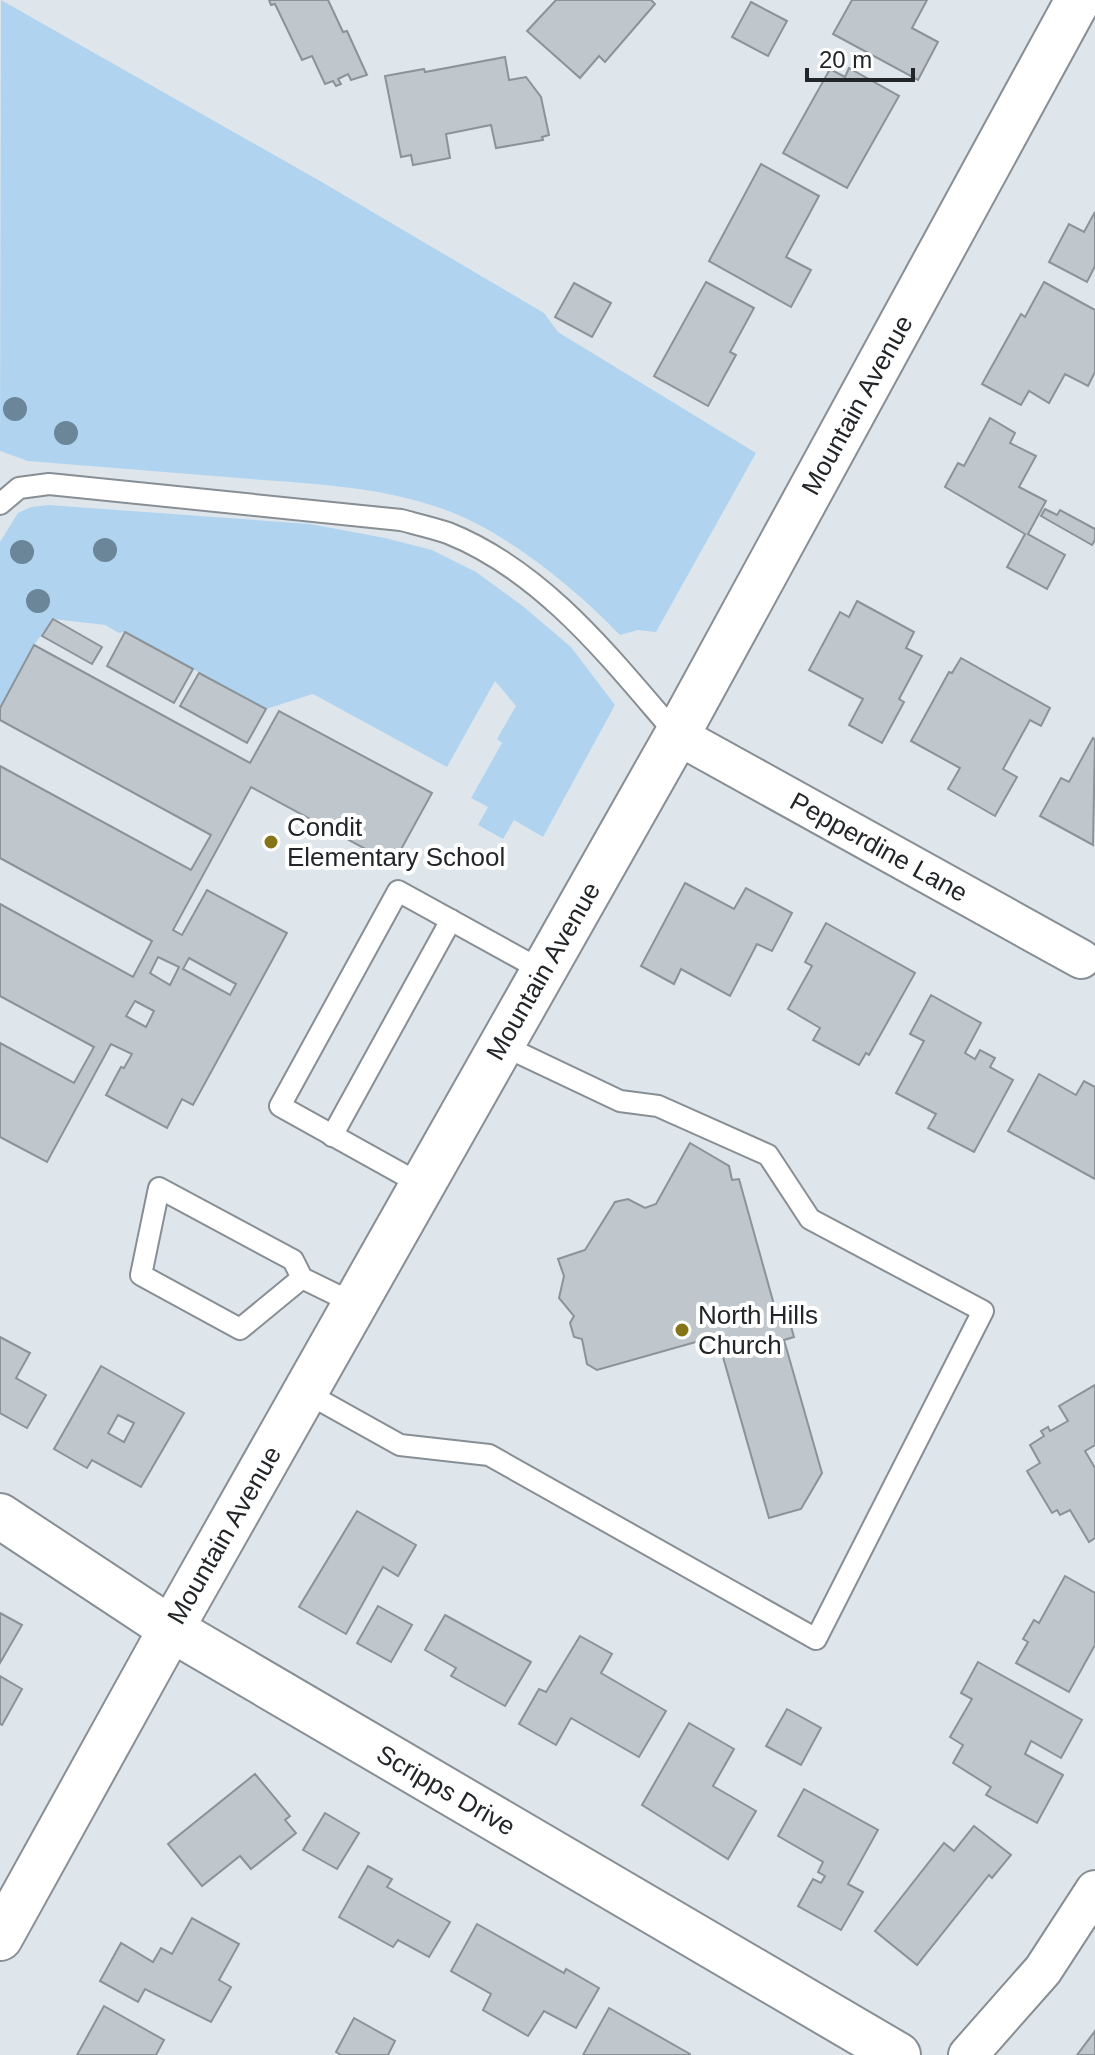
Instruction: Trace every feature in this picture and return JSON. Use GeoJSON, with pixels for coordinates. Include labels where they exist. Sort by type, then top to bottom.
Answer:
{"type":"FeatureCollection","features":[{"type":"Feature","properties":{"kind":"main road","name":"Mountain Avenue"},"geometry":{"type":"LineString","coordinates":[[0,1938],[171,1629],[677,735],[1078,0]]}},
{"type":"Feature","properties":{"kind":"main road","name":"Scripps Drive"},"geometry":{"type":"LineString","coordinates":[[0,1516],[171,1629],[898,2055]]}},
{"type":"Feature","properties":{"kind":"street","name":"Pepperdine Lane"},"geometry":{"type":"LineString","coordinates":[[677,735],[1081,959]]}},
{"type":"Feature","properties":{"kind":"street"},"geometry":{"type":"LineString","coordinates":[[968,2055],[1043,1970],[1095,1890]]}},
{"type":"Feature","properties":{"kind":"lane"},"geometry":{"type":"LineString","coordinates":[[0,504],[19,488],[49,484],[401,520],[448,533],[494,557],[546,593],[588,633],[677,735]]}},
{"type":"Feature","properties":{"kind":"lane"},"geometry":{"type":"LineString","coordinates":[[422,1185],[280,1106],[398,891],[543,971]]}},
{"type":"Feature","properties":{"kind":"lane"},"geometry":{"type":"LineString","coordinates":[[332,1136],[451,920]]}},
{"type":"Feature","properties":{"kind":"lane"},"geometry":{"type":"LineString","coordinates":[[305,1392],[400,1445],[489,1455],[816,1639],[983,1311],[810,1219],[768,1155],[658,1106],[620,1101],[502,1045]]}},
{"type":"Feature","properties":{"kind":"lane"},"geometry":{"type":"LineString","coordinates":[[302,1278],[240,1329],[141,1275],[159,1188],[293,1260],[302,1278],[355,1304]]}},
{"type":"Feature","properties":{"kind":"shaded area"},"geometry":{"type":"Polygon","coordinates":[[[1,0],[320,181],[544,313],[558,332],[756,453],[656,632],[638,630],[620,635],[582,598],[514,546],[467,519],[420,502],[373,491],[324,485],[28,461],[0,451],[1,0]]]}},
{"type":"Feature","properties":{"kind":"shaded area"},"geometry":{"type":"Polygon","coordinates":[[[49,505],[310,524],[432,550],[476,572],[524,607],[571,647],[615,705],[543,837],[514,820],[503,839],[478,825],[488,807],[471,798],[502,743],[497,739],[516,706],[495,681],[447,767],[313,694],[266,709],[125,632],[119,633],[105,625],[53,619],[34,645],[0,708],[0,542],[18,513],[31,507],[49,505]]]}},
{"type":"Feature","properties":{"kind":"building"},"geometry":{"type":"Polygon","coordinates":[[[269,0],[328,0],[343,32],[347,31],[367,75],[351,80],[348,74],[338,79],[341,84],[336,86],[333,81],[325,84],[312,56],[302,60],[275,4],[271,5],[269,0]]]}},
{"type":"Feature","properties":{"kind":"building"},"geometry":{"type":"Polygon","coordinates":[[[556,0],[651,0],[655,4],[605,62],[599,56],[580,78],[527,31],[556,0]]]}},
{"type":"Feature","properties":{"kind":"building"},"geometry":{"type":"Polygon","coordinates":[[[852,0],[927,0],[912,28],[938,42],[918,80],[833,34],[852,0]]]}},
{"type":"Feature","properties":{"kind":"building"},"geometry":{"type":"Polygon","coordinates":[[[751,2],[787,21],[768,56],[732,37],[751,2]]]}},
{"type":"Feature","properties":{"kind":"building"},"geometry":{"type":"Polygon","coordinates":[[[505,57],[509,80],[526,77],[541,97],[549,135],[542,137],[543,140],[496,148],[491,125],[446,134],[450,158],[413,165],[411,155],[401,157],[385,76],[505,57]]]}},
{"type":"Feature","properties":{"kind":"building"},"geometry":{"type":"Polygon","coordinates":[[[849,68],[899,96],[847,188],[783,153],[830,69],[845,77],[849,68]]]}},
{"type":"Feature","properties":{"kind":"building"},"geometry":{"type":"Polygon","coordinates":[[[761,164],[819,196],[786,257],[811,270],[791,307],[709,261],[761,164]]]}},
{"type":"Feature","properties":{"kind":"building"},"geometry":{"type":"Polygon","coordinates":[[[1095,212],[1095,266],[1087,282],[1049,262],[1069,224],[1084,232],[1095,212]]]}},
{"type":"Feature","properties":{"kind":"building"},"geometry":{"type":"Polygon","coordinates":[[[706,282],[754,308],[730,352],[736,355],[708,406],[654,376],[706,282]]]}},
{"type":"Feature","properties":{"kind":"building"},"geometry":{"type":"Polygon","coordinates":[[[1044,282],[1095,310],[1095,372],[1088,386],[1065,374],[1049,403],[1029,391],[1021,405],[982,384],[1021,314],[1025,317],[1044,282]]]}},
{"type":"Feature","properties":{"kind":"building"},"geometry":{"type":"Polygon","coordinates":[[[574,283],[611,303],[592,337],[555,317],[574,283]]]}},
{"type":"Feature","properties":{"kind":"building"},"geometry":{"type":"Polygon","coordinates":[[[990,418],[1015,433],[1010,443],[1036,456],[1019,487],[1046,501],[1028,534],[1065,555],[1047,589],[1007,567],[1025,534],[945,487],[958,463],[964,466],[990,418]]]}},
{"type":"Feature","properties":{"kind":"building"},"geometry":{"type":"Polygon","coordinates":[[[1045,509],[1057,515],[1060,510],[1095,529],[1092,545],[1041,516],[1045,509]]]}},
{"type":"Feature","properties":{"kind":"building"},"geometry":{"type":"Polygon","coordinates":[[[857,601],[914,632],[906,648],[922,656],[899,699],[904,702],[882,743],[849,725],[863,699],[809,670],[840,612],[849,617],[857,601]]]}},
{"type":"Feature","properties":{"kind":"building"},"geometry":{"type":"Polygon","coordinates":[[[53,619],[102,647],[92,664],[42,636],[53,619]]]}},
{"type":"Feature","properties":{"kind":"building"},"geometry":{"type":"Polygon","coordinates":[[[125,632],[193,669],[174,703],[107,666],[125,632]]]}},
{"type":"Feature","properties":{"kind":"building"},"geometry":{"type":"Polygon","coordinates":[[[34,645],[250,763],[279,711],[432,793],[393,864],[251,787],[173,930],[182,935],[207,890],[287,933],[193,1105],[182,1099],[167,1128],[106,1095],[132,1054],[111,1044],[47,1162],[0,1137],[0,1043],[74,1083],[94,1047],[0,996],[0,904],[133,977],[152,941],[0,858],[0,766],[191,870],[211,835],[0,720],[0,708],[34,645]],[[158,957],[150,973],[170,985],[179,967],[158,957]],[[189,958],[183,969],[230,995],[236,984],[189,958]],[[135,1001],[126,1016],[146,1027],[154,1011],[135,1001]]]}},
{"type":"Feature","properties":{"kind":"building"},"geometry":{"type":"Polygon","coordinates":[[[961,658],[1050,708],[1041,726],[1030,720],[1003,769],[1017,777],[995,816],[948,789],[960,768],[911,741],[949,672],[952,673],[961,658]]]}},
{"type":"Feature","properties":{"kind":"building"},"geometry":{"type":"Polygon","coordinates":[[[199,673],[266,709],[247,743],[180,706],[199,673]]]}},
{"type":"Feature","properties":{"kind":"building"},"geometry":{"type":"Polygon","coordinates":[[[1093,738],[1093,845],[1040,816],[1061,778],[1069,782],[1093,738]]]}},
{"type":"Feature","properties":{"kind":"building"},"geometry":{"type":"Polygon","coordinates":[[[685,883],[734,909],[746,888],[792,913],[772,951],[757,944],[730,996],[681,969],[674,984],[641,966],[685,883]]]}},
{"type":"Feature","properties":{"kind":"building"},"geometry":{"type":"Polygon","coordinates":[[[826,923],[915,973],[869,1055],[866,1053],[859,1065],[813,1040],[820,1028],[788,1009],[812,966],[805,962],[826,923]]]}},
{"type":"Feature","properties":{"kind":"building"},"geometry":{"type":"Polygon","coordinates":[[[931,995],[981,1023],[965,1053],[975,1059],[980,1050],[995,1058],[990,1067],[1013,1080],[974,1152],[928,1128],[936,1114],[896,1093],[924,1041],[910,1034],[931,995]]]}},
{"type":"Feature","properties":{"kind":"building"},"geometry":{"type":"Polygon","coordinates":[[[1039,1074],[1076,1095],[1084,1081],[1095,1087],[1095,1179],[1008,1131],[1039,1074]]]}},
{"type":"Feature","properties":{"kind":"building","name":"North Hills Church"},"geometry":{"type":"Polygon","coordinates":[[[690,1143],[729,1166],[732,1180],[739,1179],[778,1319],[788,1316],[794,1337],[784,1340],[822,1473],[801,1509],[769,1518],[717,1336],[597,1370],[587,1364],[582,1339],[574,1337],[570,1323],[574,1316],[559,1298],[564,1276],[558,1259],[585,1250],[615,1202],[628,1199],[645,1208],[656,1204],[690,1143]]]}},
{"type":"Feature","properties":{"kind":"building"},"geometry":{"type":"Polygon","coordinates":[[[0,1337],[30,1353],[16,1378],[46,1395],[27,1428],[0,1413],[0,1337]]]}},
{"type":"Feature","properties":{"kind":"building"},"geometry":{"type":"Polygon","coordinates":[[[101,1366],[184,1413],[141,1487],[92,1460],[87,1468],[54,1449],[101,1366]],[[118,1415],[108,1433],[124,1442],[134,1423],[118,1415]]]}},
{"type":"Feature","properties":{"kind":"building"},"geometry":{"type":"Polygon","coordinates":[[[1095,1385],[1095,1445],[1085,1451],[1095,1468],[1095,1538],[1089,1542],[1070,1510],[1060,1515],[1057,1510],[1052,1513],[1027,1471],[1040,1463],[1030,1445],[1044,1436],[1041,1431],[1048,1427],[1050,1431],[1068,1421],[1059,1406],[1095,1385]]]}},
{"type":"Feature","properties":{"kind":"building"},"geometry":{"type":"Polygon","coordinates":[[[357,1511],[416,1545],[398,1576],[383,1567],[346,1634],[299,1607],[357,1511]]]}},
{"type":"Feature","properties":{"kind":"building"},"geometry":{"type":"Polygon","coordinates":[[[1065,1576],[1095,1593],[1095,1645],[1069,1692],[1016,1663],[1028,1642],[1023,1639],[1034,1620],[1039,1623],[1065,1576]]]}},
{"type":"Feature","properties":{"kind":"building"},"geometry":{"type":"Polygon","coordinates":[[[378,1606],[412,1625],[391,1662],[357,1643],[378,1606]]]}},
{"type":"Feature","properties":{"kind":"building"},"geometry":{"type":"Polygon","coordinates":[[[0,1613],[22,1625],[0,1663],[0,1613]]]}},
{"type":"Feature","properties":{"kind":"building"},"geometry":{"type":"Polygon","coordinates":[[[445,1615],[531,1662],[505,1706],[451,1676],[456,1668],[425,1650],[445,1615]]]}},
{"type":"Feature","properties":{"kind":"building"},"geometry":{"type":"Polygon","coordinates":[[[580,1636],[612,1654],[601,1673],[666,1711],[639,1757],[571,1718],[556,1745],[519,1724],[539,1689],[546,1692],[580,1636]]]}},
{"type":"Feature","properties":{"kind":"building"},"geometry":{"type":"Polygon","coordinates":[[[978,1662],[1082,1720],[1061,1758],[1031,1741],[1025,1754],[1063,1775],[1037,1823],[986,1795],[991,1787],[953,1763],[963,1745],[950,1737],[972,1699],[961,1693],[978,1662]]]}},
{"type":"Feature","properties":{"kind":"building"},"geometry":{"type":"Polygon","coordinates":[[[0,1676],[22,1689],[2,1725],[0,1724],[0,1676]]]}},
{"type":"Feature","properties":{"kind":"building"},"geometry":{"type":"Polygon","coordinates":[[[787,1709],[821,1728],[801,1765],[766,1746],[787,1709]]]}},
{"type":"Feature","properties":{"kind":"building"},"geometry":{"type":"Polygon","coordinates":[[[689,1723],[734,1749],[713,1786],[756,1811],[728,1859],[642,1805],[689,1723]]]}},
{"type":"Feature","properties":{"kind":"building"},"geometry":{"type":"Polygon","coordinates":[[[255,1774],[290,1816],[285,1820],[296,1833],[251,1869],[240,1856],[202,1886],[168,1844],[255,1774]]]}},
{"type":"Feature","properties":{"kind":"building"},"geometry":{"type":"Polygon","coordinates":[[[804,1789],[878,1830],[848,1884],[863,1892],[841,1930],[798,1906],[813,1879],[821,1883],[825,1876],[818,1872],[823,1862],[778,1836],[804,1789]]]}},
{"type":"Feature","properties":{"kind":"building"},"geometry":{"type":"Polygon","coordinates":[[[325,1813],[359,1833],[337,1869],[303,1850],[325,1813]]]}},
{"type":"Feature","properties":{"kind":"building"},"geometry":{"type":"Polygon","coordinates":[[[974,1826],[1011,1855],[992,1878],[989,1875],[917,1965],[875,1931],[944,1843],[954,1851],[974,1826]]]}},
{"type":"Feature","properties":{"kind":"building"},"geometry":{"type":"Polygon","coordinates":[[[368,1866],[392,1879],[387,1887],[450,1922],[429,1957],[398,1940],[393,1947],[339,1917],[368,1866]]]}},
{"type":"Feature","properties":{"kind":"building"},"geometry":{"type":"Polygon","coordinates":[[[192,1918],[239,1944],[219,1980],[231,1987],[211,2022],[145,1989],[138,2002],[100,1981],[121,1943],[153,1962],[161,1948],[172,1954],[192,1918]]]}},
{"type":"Feature","properties":{"kind":"building"},"geometry":{"type":"Polygon","coordinates":[[[477,1924],[564,1973],[566,1969],[599,1988],[576,2028],[544,2011],[528,2036],[483,2010],[491,1994],[451,1971],[477,1924]]]}},
{"type":"Feature","properties":{"kind":"building"},"geometry":{"type":"Polygon","coordinates":[[[104,2006],[164,2040],[156,2055],[77,2055],[104,2006]]]}},
{"type":"Feature","properties":{"kind":"building"},"geometry":{"type":"Polygon","coordinates":[[[609,2008],[690,2054],[690,2055],[583,2055],[609,2008]]]}},
{"type":"Feature","properties":{"kind":"building"},"geometry":{"type":"Polygon","coordinates":[[[354,2018],[395,2041],[388,2055],[341,2055],[336,2052],[354,2018]]]}},
{"type":"Feature","properties":{"kind":"building"},"geometry":{"type":"Polygon","coordinates":[[[1095,2031],[1095,2055],[1077,2055],[1095,2031]]]}},
{"type":"Feature","properties":{"kind":"place","name":"Condit Elementary School"},"geometry":{"type":"Point","coordinates":[271,842]}},
{"type":"Feature","properties":{"kind":"place","name":"North Hills Church"},"geometry":{"type":"Point","coordinates":[682,1330]}}]}
